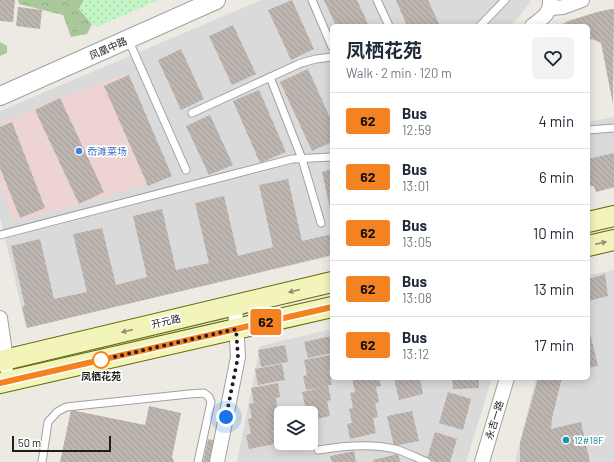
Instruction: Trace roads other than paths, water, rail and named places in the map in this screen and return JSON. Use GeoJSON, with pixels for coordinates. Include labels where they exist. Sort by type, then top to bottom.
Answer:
{"type":"FeatureCollection","features":[{"type":"Feature","properties":{"kind":"main road"},"geometry":{"type":"LineString","coordinates":[[590,222],[614,216]]}},
{"type":"Feature","properties":{"kind":"main road"},"geometry":{"type":"LineString","coordinates":[[590,246],[614,240]]}},
{"type":"Feature","properties":{"kind":"main road","name":"开元路"},"geometry":{"type":"LineString","coordinates":[[3,360],[330,282]]}},
{"type":"Feature","properties":{"kind":"main road"},"geometry":{"type":"LineString","coordinates":[[2,382],[330,307]]}},
{"type":"Feature","properties":{"kind":"street","name":"凤凰中路"},"geometry":{"type":"LineString","coordinates":[[0,96],[216,0]]}},
{"type":"Feature","properties":{"kind":"street"},"geometry":{"type":"LineString","coordinates":[[534,24],[546,14],[550,4],[563,7],[582,0]]}},
{"type":"Feature","properties":{"kind":"street"},"geometry":{"type":"LineString","coordinates":[[217,462],[238,357],[235,305]]}},
{"type":"Feature","properties":{"kind":"street"},"geometry":{"type":"LineString","coordinates":[[0,318],[3,360],[2,382]]}},
{"type":"Feature","properties":{"kind":"street","name":"永吉一路"},"geometry":{"type":"LineString","coordinates":[[482,462],[506,380]]}},
{"type":"Feature","properties":{"kind":"lane"},"geometry":{"type":"LineString","coordinates":[[312,0],[330,42]]}},
{"type":"Feature","properties":{"kind":"lane"},"geometry":{"type":"LineString","coordinates":[[377,0],[388,24]]}},
{"type":"Feature","properties":{"kind":"lane"},"geometry":{"type":"LineString","coordinates":[[482,24],[505,0]]}},
{"type":"Feature","properties":{"kind":"lane"},"geometry":{"type":"LineString","coordinates":[[128,39],[186,170]]}},
{"type":"Feature","properties":{"kind":"lane"},"geometry":{"type":"LineString","coordinates":[[192,113],[301,63],[330,57]]}},
{"type":"Feature","properties":{"kind":"lane"},"geometry":{"type":"LineString","coordinates":[[270,77],[302,158],[321,223]]}},
{"type":"Feature","properties":{"kind":"lane"},"geometry":{"type":"LineString","coordinates":[[590,130],[614,128]]}},
{"type":"Feature","properties":{"kind":"lane"},"geometry":{"type":"LineString","coordinates":[[0,235],[292,159],[330,157]]}},
{"type":"Feature","properties":{"kind":"lane"},"geometry":{"type":"LineString","coordinates":[[42,462],[48,422],[57,412],[66,407],[204,393],[209,397],[211,402],[198,462]]}},
{"type":"Feature","properties":{"kind":"lane"},"geometry":{"type":"LineString","coordinates":[[318,450],[342,446],[396,449],[427,462]]}},
{"type":"Feature","properties":{"kind":"place","name":"岙滩菜场"},"geometry":{"type":"Point","coordinates":[79,151]}},
{"type":"Feature","properties":{"kind":"place","name":"凤栖花苑"},"geometry":{"type":"Point","coordinates":[101,360]}},
{"type":"Feature","properties":{"kind":"place","name":"12#18F"},"geometry":{"type":"Point","coordinates":[566,440]}}]}
